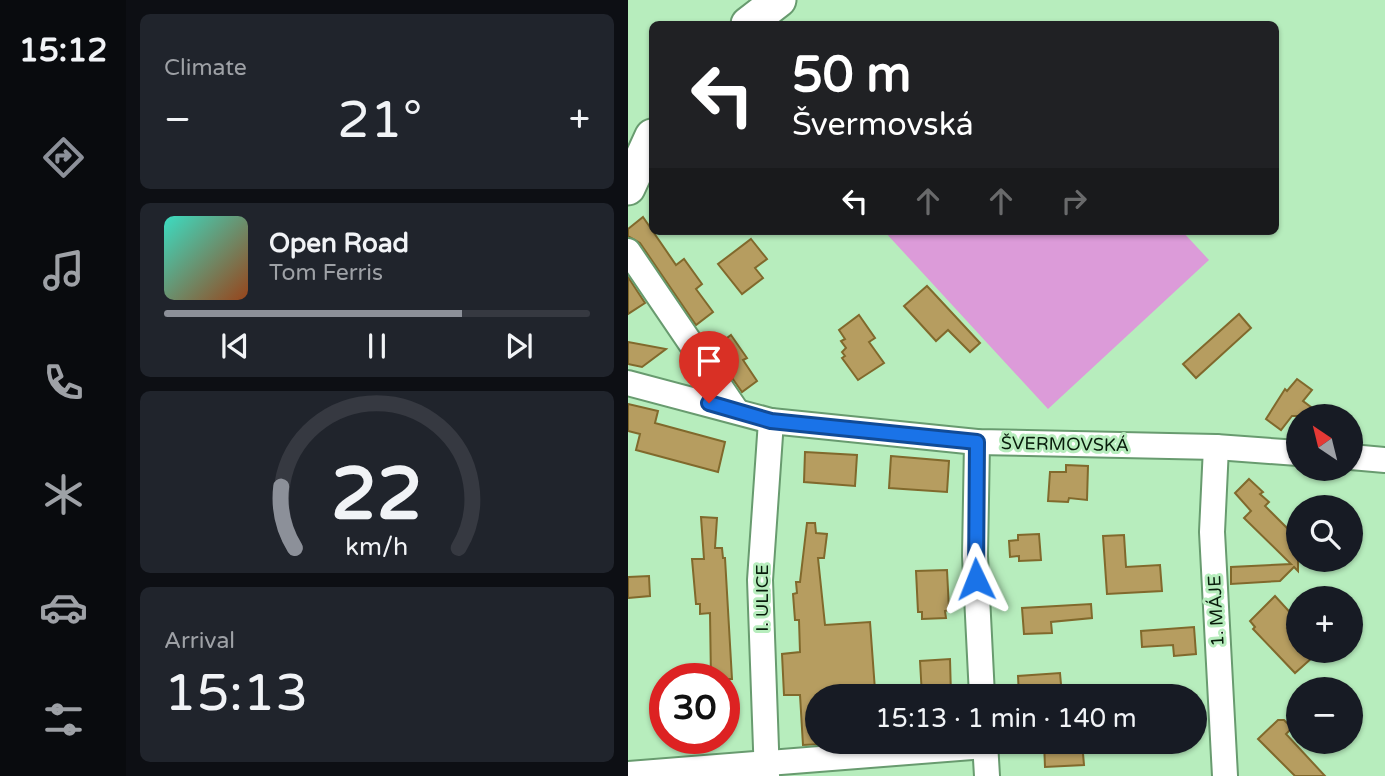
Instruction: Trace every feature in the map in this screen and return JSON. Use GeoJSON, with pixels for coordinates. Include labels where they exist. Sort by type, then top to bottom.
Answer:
{"type":"FeatureCollection","features":[{"type":"Feature","properties":{"kind":"main road"},"geometry":{"type":"LineString","coordinates":[[752,21],[779,0]]}},
{"type":"Feature","properties":{"kind":"main road"},"geometry":{"type":"LineString","coordinates":[[628,188],[649,142]]}},
{"type":"Feature","properties":{"kind":"street"},"geometry":{"type":"LineString","coordinates":[[628,251],[736,410]]}},
{"type":"Feature","properties":{"kind":"street","name":"ŠVERMOVSKÁ"},"geometry":{"type":"LineString","coordinates":[[628,383],[771,421],[977,442],[1216,447],[1286,452]]}},
{"type":"Feature","properties":{"kind":"street","name":"I. ULICE"},"geometry":{"type":"LineString","coordinates":[[767,770],[760,580],[771,421]]}},
{"type":"Feature","properties":{"kind":"street"},"geometry":{"type":"LineString","coordinates":[[977,442],[975,555],[981,684]]}},
{"type":"Feature","properties":{"kind":"street","name":"1. MÁJE"},"geometry":{"type":"LineString","coordinates":[[1216,447],[1211,532],[1225,776]]}},
{"type":"Feature","properties":{"kind":"street"},"geometry":{"type":"LineString","coordinates":[[1363,458],[1385,460]]}},
{"type":"Feature","properties":{"kind":"street"},"geometry":{"type":"LineString","coordinates":[[628,774],[767,770],[901,754]]}},
{"type":"Feature","properties":{"kind":"street"},"geometry":{"type":"LineString","coordinates":[[986,754],[987,776]]}},
{"type":"Feature","properties":{"kind":"shaded area"},"geometry":{"type":"Polygon","coordinates":[[[888,235],[1186,235],[1209,260],[1048,409],[888,235]]]}},
{"type":"Feature","properties":{"kind":"building"},"geometry":{"type":"Polygon","coordinates":[[[643,217],[649,226],[649,235],[655,235],[676,265],[684,259],[702,284],[696,289],[713,312],[696,325],[640,243],[628,236],[628,229],[643,217]]]}},
{"type":"Feature","properties":{"kind":"building"},"geometry":{"type":"Polygon","coordinates":[[[751,239],[767,259],[755,268],[763,278],[742,294],[718,264],[751,239]]]}},
{"type":"Feature","properties":{"kind":"building"},"geometry":{"type":"Polygon","coordinates":[[[628,277],[645,303],[628,314],[628,277]]]}},
{"type":"Feature","properties":{"kind":"building"},"geometry":{"type":"Polygon","coordinates":[[[927,286],[980,343],[970,352],[948,330],[936,341],[904,306],[927,286]]]}},
{"type":"Feature","properties":{"kind":"building"},"geometry":{"type":"Polygon","coordinates":[[[1239,314],[1251,328],[1196,378],[1183,364],[1239,314]]]}},
{"type":"Feature","properties":{"kind":"building"},"geometry":{"type":"Polygon","coordinates":[[[859,315],[875,338],[869,342],[884,363],[858,380],[842,358],[845,356],[842,352],[846,348],[841,341],[845,339],[839,330],[859,315]]]}},
{"type":"Feature","properties":{"kind":"building"},"geometry":{"type":"Polygon","coordinates":[[[731,335],[747,358],[743,360],[757,381],[742,392],[712,349],[731,335]]]}},
{"type":"Feature","properties":{"kind":"building"},"geometry":{"type":"Polygon","coordinates":[[[628,342],[666,349],[642,367],[628,364],[628,342]]]}},
{"type":"Feature","properties":{"kind":"building"},"geometry":{"type":"Polygon","coordinates":[[[1297,379],[1312,390],[1303,401],[1307,404],[1286,404],[1286,424],[1281,430],[1266,419],[1285,389],[1287,391],[1297,379]]]}},
{"type":"Feature","properties":{"kind":"building"},"geometry":{"type":"Polygon","coordinates":[[[628,404],[658,411],[655,423],[725,442],[718,472],[636,450],[640,434],[628,431],[628,404]]]}},
{"type":"Feature","properties":{"kind":"building"},"geometry":{"type":"Polygon","coordinates":[[[805,452],[857,455],[855,486],[804,482],[805,452]]]}},
{"type":"Feature","properties":{"kind":"building"},"geometry":{"type":"Polygon","coordinates":[[[891,456],[949,461],[947,492],[889,488],[891,456]]]}},
{"type":"Feature","properties":{"kind":"building"},"geometry":{"type":"Polygon","coordinates":[[[1066,465],[1088,466],[1087,500],[1069,498],[1068,502],[1048,501],[1050,472],[1066,472],[1066,465]]]}},
{"type":"Feature","properties":{"kind":"building"},"geometry":{"type":"Polygon","coordinates":[[[1249,479],[1263,492],[1260,494],[1269,502],[1265,506],[1286,527],[1286,559],[1244,518],[1251,511],[1235,493],[1249,479]]]}},
{"type":"Feature","properties":{"kind":"building"},"geometry":{"type":"Polygon","coordinates":[[[701,517],[717,518],[715,548],[722,548],[725,558],[731,663],[711,663],[710,613],[700,614],[700,604],[696,604],[692,559],[704,559],[701,517]]]}},
{"type":"Feature","properties":{"kind":"building"},"geometry":{"type":"Polygon","coordinates":[[[807,523],[815,523],[816,533],[827,534],[824,558],[818,558],[825,625],[870,622],[875,684],[805,684],[803,745],[800,695],[784,695],[782,654],[800,652],[799,620],[795,620],[793,594],[797,593],[796,582],[800,582],[807,523]]]}},
{"type":"Feature","properties":{"kind":"building"},"geometry":{"type":"Polygon","coordinates":[[[1039,534],[1041,560],[1019,561],[1019,556],[1010,557],[1009,541],[1018,540],[1018,535],[1039,534]]]}},
{"type":"Feature","properties":{"kind":"building"},"geometry":{"type":"Polygon","coordinates":[[[1124,535],[1126,567],[1160,565],[1162,591],[1107,594],[1103,536],[1124,535]]]}},
{"type":"Feature","properties":{"kind":"building"},"geometry":{"type":"Polygon","coordinates":[[[1286,564],[1286,572],[1289,572],[1280,581],[1231,584],[1231,567],[1286,564]]]}},
{"type":"Feature","properties":{"kind":"building"},"geometry":{"type":"Polygon","coordinates":[[[947,570],[949,610],[945,611],[946,618],[922,619],[922,612],[918,612],[916,571],[947,570]]]}},
{"type":"Feature","properties":{"kind":"building"},"geometry":{"type":"Polygon","coordinates":[[[649,576],[650,596],[628,598],[628,577],[649,576]]]}},
{"type":"Feature","properties":{"kind":"building"},"geometry":{"type":"Polygon","coordinates":[[[1275,596],[1286,608],[1286,663],[1306,663],[1295,673],[1253,629],[1255,627],[1250,621],[1275,596]]]}},
{"type":"Feature","properties":{"kind":"building"},"geometry":{"type":"Polygon","coordinates":[[[1091,604],[1092,618],[1051,622],[1052,633],[1024,634],[1022,608],[1091,604]]]}},
{"type":"Feature","properties":{"kind":"building"},"geometry":{"type":"Polygon","coordinates":[[[1194,627],[1196,654],[1174,656],[1173,645],[1142,647],[1141,631],[1194,627]]]}},
{"type":"Feature","properties":{"kind":"building"},"geometry":{"type":"Polygon","coordinates":[[[950,659],[951,684],[921,684],[920,661],[950,659]]]}},
{"type":"Feature","properties":{"kind":"building"},"geometry":{"type":"Polygon","coordinates":[[[1060,673],[1061,684],[1018,684],[1018,676],[1060,673]]]}},
{"type":"Feature","properties":{"kind":"building"},"geometry":{"type":"Polygon","coordinates":[[[1278,720],[1284,720],[1286,754],[1305,754],[1325,776],[1295,776],[1258,739],[1278,720]]]}},
{"type":"Feature","properties":{"kind":"building"},"geometry":{"type":"Polygon","coordinates":[[[1044,754],[1083,754],[1084,765],[1045,767],[1044,754]]]}},
{"type":"Feature","properties":{"kind":"route"},"geometry":{"type":"LineString","coordinates":[[709,403],[771,421],[977,442],[976,579]]}}]}
